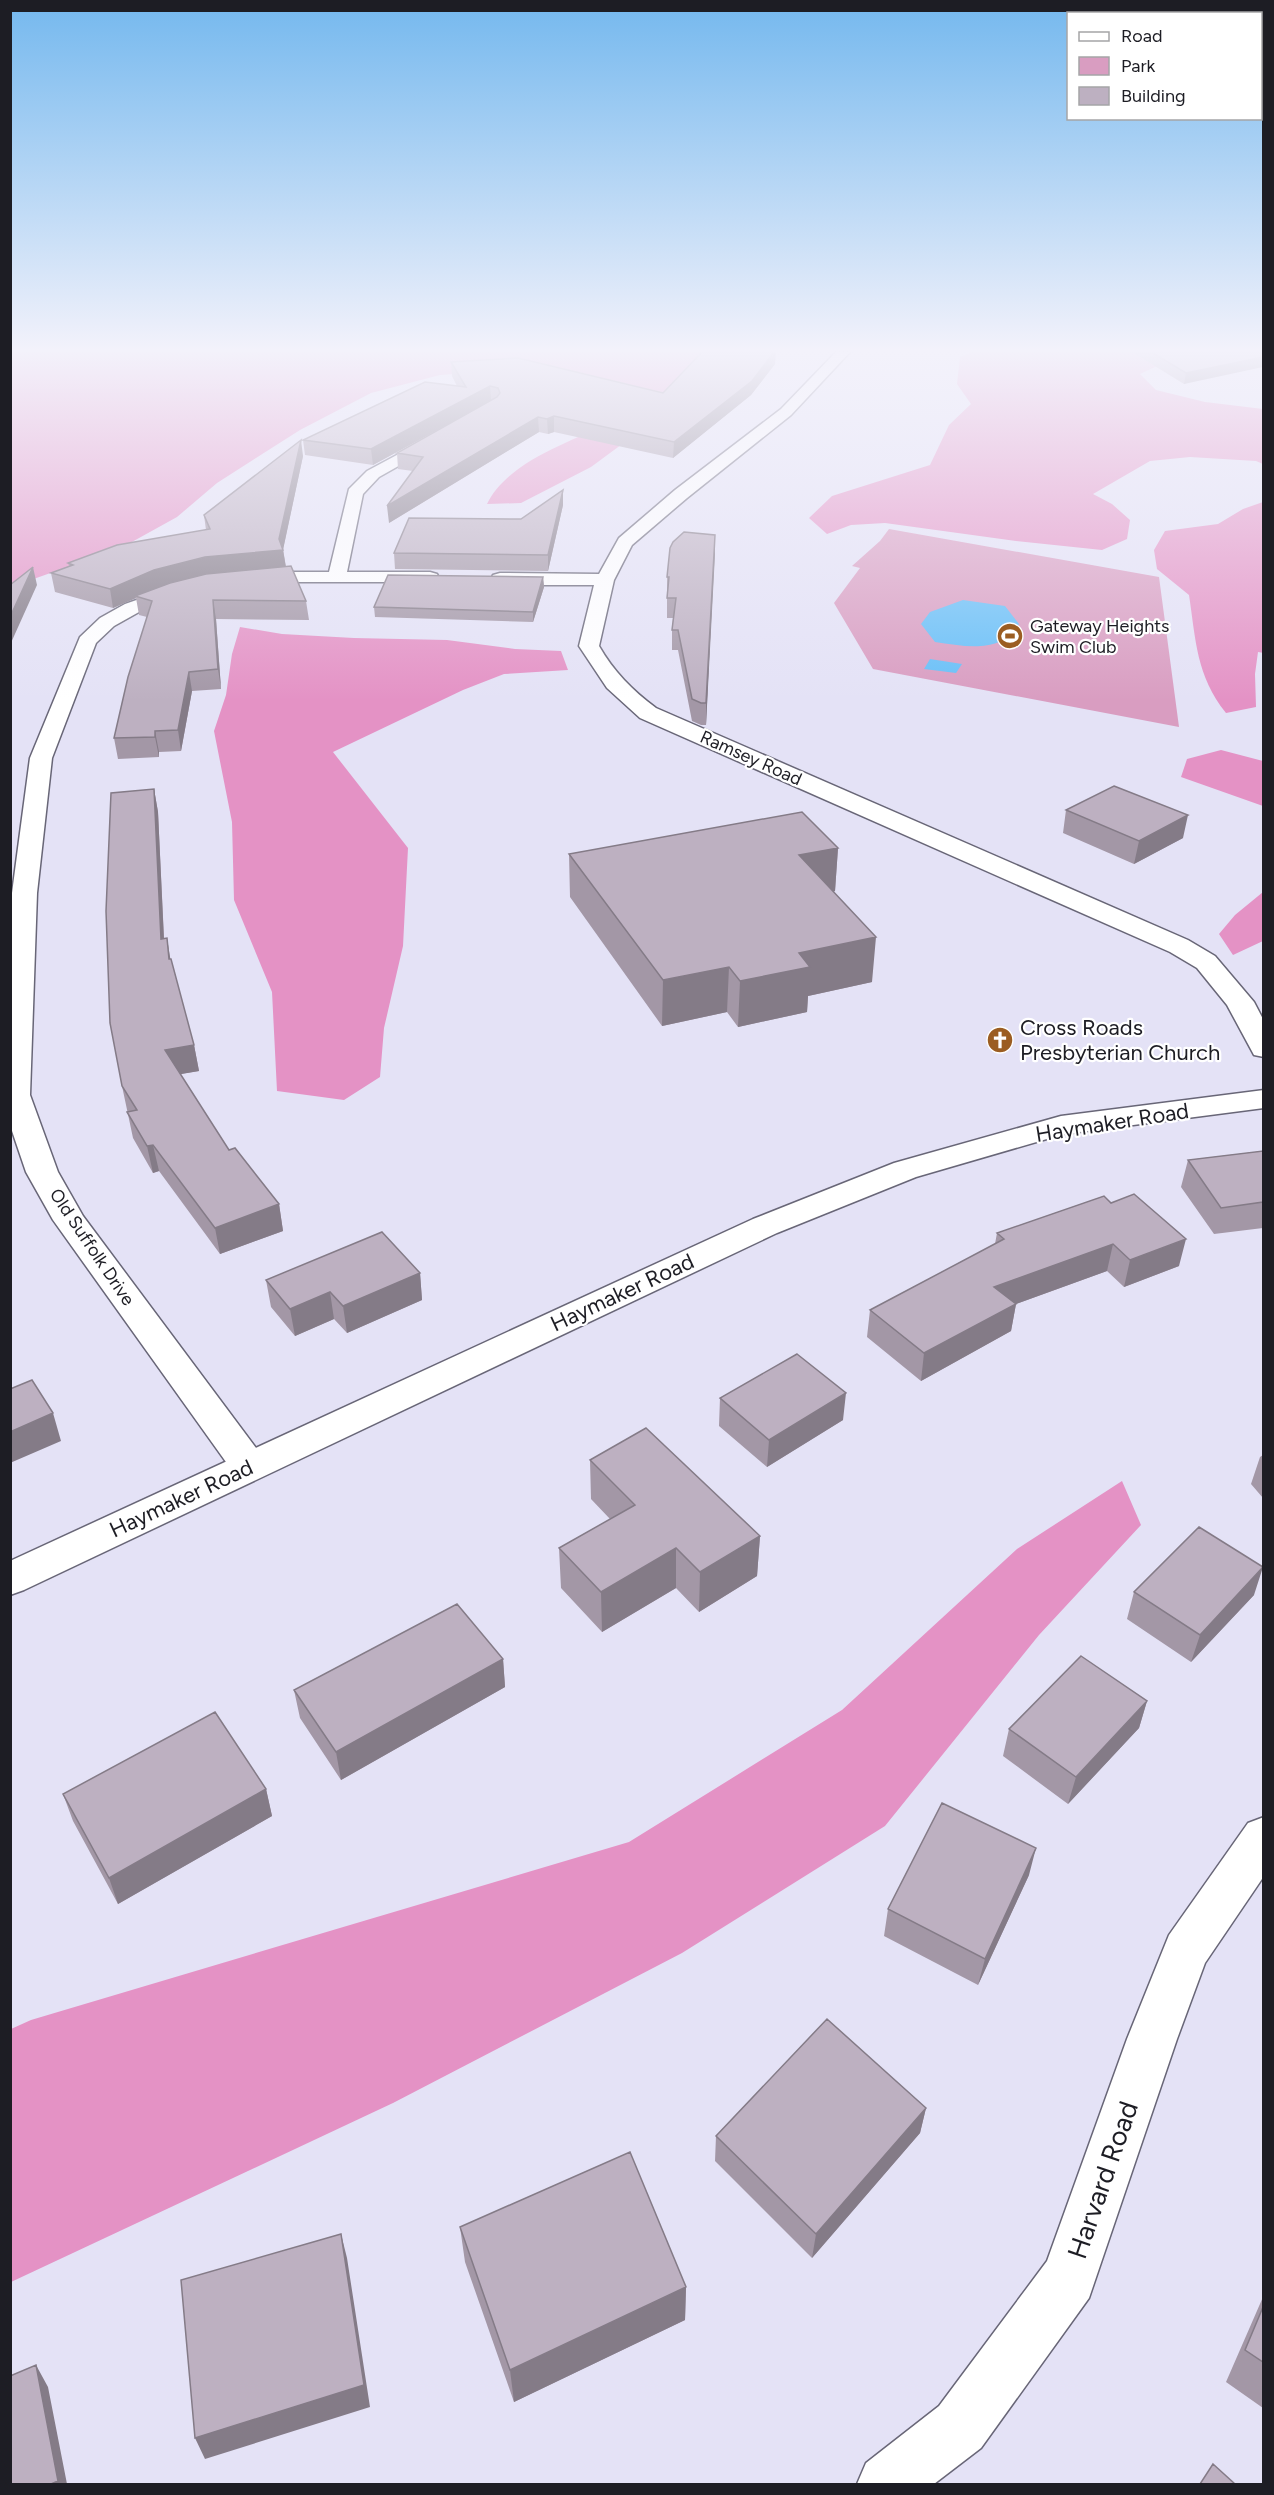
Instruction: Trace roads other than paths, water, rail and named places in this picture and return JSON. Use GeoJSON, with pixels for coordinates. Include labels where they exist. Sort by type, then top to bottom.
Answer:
{"type":"FeatureCollection","features":[{"type":"Feature","properties":{"kind":"street"},"geometry":{"type":"LineString","coordinates":[[336,578],[355,494],[373,474],[383,468]]}},
{"type":"Feature","properties":{"kind":"street","name":"Ramsey Road"},"geometry":{"type":"LineString","coordinates":[[714,468],[625,542],[605,580],[589,646],[603,672],[616,687],[648,713],[1179,946],[1206,962],[1240,1002],[1263,1049]]}},
{"type":"Feature","properties":{"kind":"street"},"geometry":{"type":"LineString","coordinates":[[226,581],[278,576],[605,580]]}},
{"type":"Feature","properties":{"kind":"street","name":"Old Suffolk Drive"},"geometry":{"type":"LineString","coordinates":[[197,586],[132,608],[107,622],[87,641],[41,758],[24,894],[15,1095],[42,1172],[69,1220],[249,1466]]}},
{"type":"Feature","properties":{"kind":"street","name":"Haymaker Road"},"geometry":{"type":"LineString","coordinates":[[10,1579],[765,1226],[905,1170],[1061,1125],[1263,1100]]}},
{"type":"Feature","properties":{"kind":"street","name":"Harvard Road"},"geometry":{"type":"LineString","coordinates":[[888,2484],[960,2427],[1069,2278],[1148,2050],[1186,1951],[1263,1837]]}},
{"type":"Feature","properties":{"kind":"water"},"geometry":{"type":"Polygon","coordinates":[[[963,600],[1005,606],[1019,624],[1011,634],[992,644],[970,646],[935,642],[921,624],[930,612],[963,600]]]}},
{"type":"Feature","properties":{"kind":"water"},"geometry":{"type":"Polygon","coordinates":[[[930,659],[962,664],[956,673],[924,669],[930,659]]]}},
{"type":"Feature","properties":{"kind":"place","name":"Gateway Heights Swim Club"},"geometry":{"type":"Point","coordinates":[1010,636]}},
{"type":"Feature","properties":{"kind":"place","name":"Cross Roads Presbyterian Church"},"geometry":{"type":"Point","coordinates":[1000,1040]}}]}
